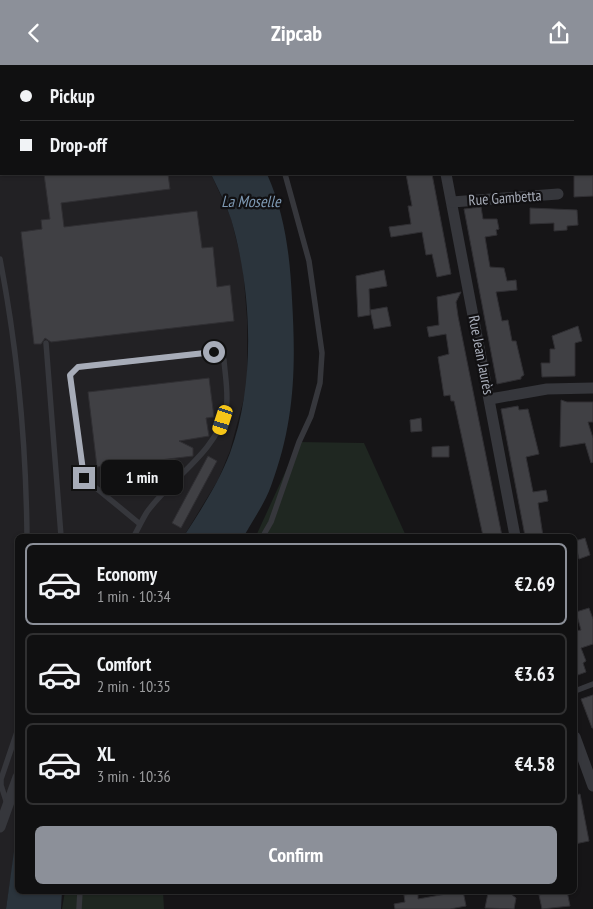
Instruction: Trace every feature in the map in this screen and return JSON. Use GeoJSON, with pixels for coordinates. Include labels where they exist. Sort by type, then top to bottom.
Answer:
{"type":"FeatureCollection","features":[{"type":"Feature","properties":{"kind":"street","name":"Rue Jean Jaurès"},"geometry":{"type":"LineString","coordinates":[[446,175],[515,534]]}},
{"type":"Feature","properties":{"kind":"street","name":"Rue Gambetta"},"geometry":{"type":"LineString","coordinates":[[452,202],[558,194]]}},
{"type":"Feature","properties":{"kind":"street"},"geometry":{"type":"LineString","coordinates":[[490,399],[548,389],[593,388]]}},
{"type":"Feature","properties":{"kind":"street"},"geometry":{"type":"LineString","coordinates":[[577,747],[580,763],[593,786]]}},
{"type":"Feature","properties":{"kind":"street"},"geometry":{"type":"LineString","coordinates":[[0,827],[15,784]]}},
{"type":"Feature","properties":{"kind":"lane"},"geometry":{"type":"LineString","coordinates":[[264,534],[271,523],[299,442],[311,416],[320,383],[322,353],[309,261],[285,175]]}},
{"type":"Feature","properties":{"kind":"lane"},"geometry":{"type":"LineString","coordinates":[[0,259],[14,330],[21,389],[26,474],[27,534]]}},
{"type":"Feature","properties":{"kind":"lane"},"geometry":{"type":"LineString","coordinates":[[46,343],[61,534]]}},
{"type":"Feature","properties":{"kind":"lane"},"geometry":{"type":"LineString","coordinates":[[135,534],[147,512],[195,461],[219,432],[227,408],[224,360],[214,352],[78,367],[70,375],[84,478],[140,524]]}},
{"type":"Feature","properties":{"kind":"lane"},"geometry":{"type":"LineString","coordinates":[[577,690],[593,685]]}},
{"type":"Feature","properties":{"kind":"lane"},"geometry":{"type":"LineString","coordinates":[[7,803],[1,779],[15,738]]}},
{"type":"Feature","properties":{"kind":"lane"},"geometry":{"type":"LineString","coordinates":[[79,909],[80,894]]}},
{"type":"Feature","properties":{"kind":"shaded area"},"geometry":{"type":"Polygon","coordinates":[[[0,175],[211,175],[231,218],[243,267],[247,319],[247,387],[230,451],[218,480],[185,534],[15,534],[15,850],[6,909],[0,909],[0,175]]]}},
{"type":"Feature","properties":{"kind":"shaded area"},"geometry":{"type":"Polygon","coordinates":[[[299,442],[364,443],[405,534],[257,534],[299,442]]]}},
{"type":"Feature","properties":{"kind":"shaded area"},"geometry":{"type":"Polygon","coordinates":[[[64,894],[163,894],[164,909],[62,909],[64,894]]]}},
{"type":"Feature","properties":{"kind":"water","name":"La Moselle"},"geometry":{"type":"Polygon","coordinates":[[[211,175],[267,175],[278,204],[286,235],[290,267],[294,348],[292,394],[285,439],[271,486],[245,534],[185,534],[226,464],[238,426],[244,397],[247,367],[247,306],[238,247],[231,219],[211,175]]]}},
{"type":"Feature","properties":{"kind":"water"},"geometry":{"type":"Polygon","coordinates":[[[15,844],[15,894],[62,894],[61,909],[6,909],[15,844]]]}},
{"type":"Feature","properties":{"kind":"building"},"geometry":{"type":"Polygon","coordinates":[[[44,175],[168,175],[170,189],[61,203],[64,227],[197,211],[202,248],[213,247],[217,287],[230,285],[234,321],[51,342],[45,338],[41,344],[34,344],[21,232],[42,229],[41,220],[50,219],[44,175]]]}},
{"type":"Feature","properties":{"kind":"building"},"geometry":{"type":"Polygon","coordinates":[[[406,175],[432,175],[451,274],[437,277],[432,254],[426,255],[422,232],[391,237],[389,227],[411,224],[408,206],[412,206],[406,175]]]}},
{"type":"Feature","properties":{"kind":"building"},"geometry":{"type":"Polygon","coordinates":[[[574,175],[593,175],[593,196],[574,197],[574,175]]]}},
{"type":"Feature","properties":{"kind":"building"},"geometry":{"type":"Polygon","coordinates":[[[481,207],[483,219],[497,219],[499,229],[496,230],[497,235],[485,237],[490,267],[504,268],[507,281],[516,280],[517,290],[496,292],[502,321],[508,320],[512,341],[516,341],[524,375],[521,379],[497,384],[464,209],[481,207]]]}},
{"type":"Feature","properties":{"kind":"building"},"geometry":{"type":"Polygon","coordinates":[[[530,208],[577,210],[578,225],[567,226],[567,230],[554,231],[554,223],[530,224],[530,208]]]}},
{"type":"Feature","properties":{"kind":"building"},"geometry":{"type":"Polygon","coordinates":[[[384,270],[387,286],[369,289],[370,315],[358,317],[356,276],[384,270]]]}},
{"type":"Feature","properties":{"kind":"building"},"geometry":{"type":"Polygon","coordinates":[[[461,292],[456,302],[458,316],[502,534],[483,534],[454,401],[451,401],[450,395],[444,396],[438,357],[449,354],[446,334],[429,337],[427,327],[439,325],[437,297],[461,292]]]}},
{"type":"Feature","properties":{"kind":"building"},"geometry":{"type":"Polygon","coordinates":[[[387,307],[391,326],[374,329],[370,310],[387,307]]]}},
{"type":"Feature","properties":{"kind":"building"},"geometry":{"type":"Polygon","coordinates":[[[578,326],[582,341],[575,343],[575,376],[542,377],[541,363],[550,363],[550,349],[555,349],[552,336],[578,326]]]}},
{"type":"Feature","properties":{"kind":"building"},"geometry":{"type":"Polygon","coordinates":[[[209,378],[214,417],[206,418],[209,436],[179,441],[193,448],[193,456],[135,463],[136,465],[121,467],[121,464],[97,467],[88,392],[209,378]]]}},
{"type":"Feature","properties":{"kind":"building"},"geometry":{"type":"Polygon","coordinates":[[[561,400],[567,402],[593,402],[593,422],[588,422],[593,438],[593,462],[591,463],[585,443],[560,447],[561,400]]]}},
{"type":"Feature","properties":{"kind":"building"},"geometry":{"type":"Polygon","coordinates":[[[518,406],[519,410],[528,409],[539,454],[526,457],[533,492],[546,490],[548,501],[538,503],[543,534],[525,534],[501,409],[518,406]]]}},
{"type":"Feature","properties":{"kind":"building"},"geometry":{"type":"Polygon","coordinates":[[[421,418],[422,431],[411,432],[410,420],[421,418]]]}},
{"type":"Feature","properties":{"kind":"building"},"geometry":{"type":"Polygon","coordinates":[[[449,446],[449,457],[432,457],[432,447],[449,446]]]}},
{"type":"Feature","properties":{"kind":"building"},"geometry":{"type":"Polygon","coordinates":[[[208,456],[217,461],[181,528],[172,523],[208,456]]]}},
{"type":"Feature","properties":{"kind":"building"},"geometry":{"type":"Polygon","coordinates":[[[585,538],[590,555],[579,559],[577,540],[585,538]]]}},
{"type":"Feature","properties":{"kind":"building"},"geometry":{"type":"Polygon","coordinates":[[[589,608],[593,619],[593,644],[581,648],[586,661],[583,663],[586,672],[577,675],[577,631],[581,630],[577,612],[589,608]]]}},
{"type":"Feature","properties":{"kind":"building"},"geometry":{"type":"Polygon","coordinates":[[[593,695],[593,728],[592,728],[581,699],[593,695]]]}},
{"type":"Feature","properties":{"kind":"building"},"geometry":{"type":"Polygon","coordinates":[[[580,794],[589,841],[577,844],[577,795],[580,794]]]}},
{"type":"Feature","properties":{"kind":"building"},"geometry":{"type":"Polygon","coordinates":[[[418,894],[418,899],[446,894],[464,894],[466,906],[450,909],[395,909],[394,904],[405,902],[404,895],[418,894]]]}},
{"type":"Feature","properties":{"kind":"building"},"geometry":{"type":"Polygon","coordinates":[[[488,894],[512,894],[516,898],[514,909],[485,908],[488,894]]]}},
{"type":"Feature","properties":{"kind":"building"},"geometry":{"type":"Polygon","coordinates":[[[568,894],[570,906],[542,909],[539,895],[568,894]]]}},
{"type":"Feature","properties":{"kind":"route"},"geometry":{"type":"LineString","coordinates":[[84,478],[70,375],[78,367],[214,352]]}}]}
